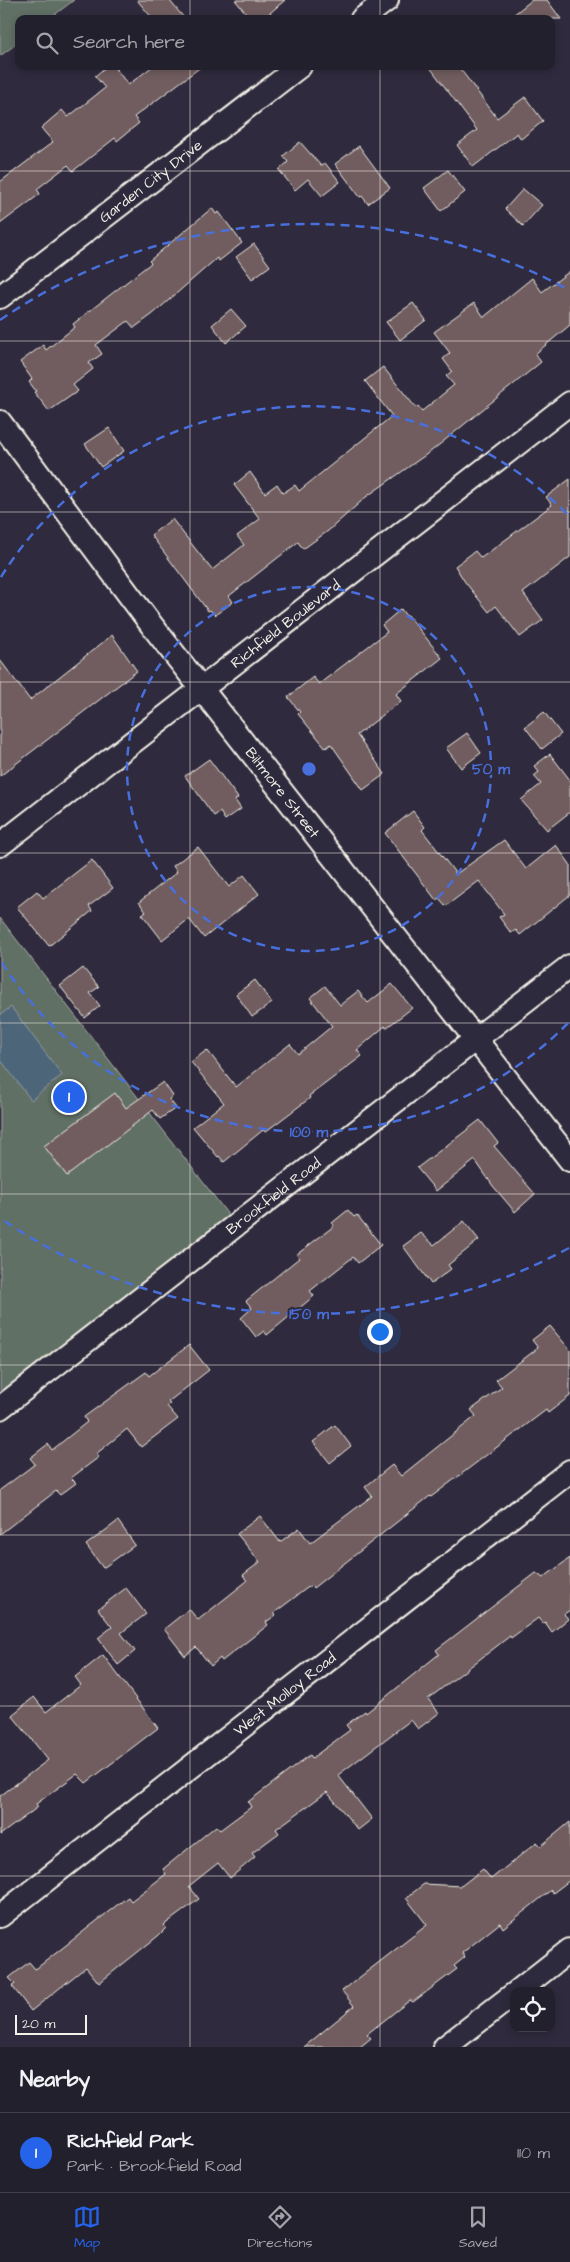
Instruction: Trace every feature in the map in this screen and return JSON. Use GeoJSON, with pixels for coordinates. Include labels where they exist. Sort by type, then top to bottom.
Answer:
{"type":"FeatureCollection","features":[{"type":"Feature","properties":{"kind":"street"},"geometry":{"type":"LineString","coordinates":[[367,15],[387,0]]}},
{"type":"Feature","properties":{"kind":"street","name":"Garden City Drive"},"geometry":{"type":"LineString","coordinates":[[0,296],[295,70]]}},
{"type":"Feature","properties":{"kind":"street","name":"Richfield Boulevard"},"geometry":{"type":"LineString","coordinates":[[0,845],[570,403]]}},
{"type":"Feature","properties":{"kind":"street","name":"Biltmore Street"},"geometry":{"type":"LineString","coordinates":[[0,422],[150,623],[570,1160]]}},
{"type":"Feature","properties":{"kind":"street","name":"Brookfield Road"},"geometry":{"type":"LineString","coordinates":[[0,1408],[570,966]]}},
{"type":"Feature","properties":{"kind":"street","name":"West Molloy Road"},"geometry":{"type":"LineString","coordinates":[[0,1916],[570,1471]]}},
{"type":"Feature","properties":{"kind":"street"},"geometry":{"type":"LineString","coordinates":[[523,1987],[570,1950]]}},
{"type":"Feature","properties":{"kind":"street"},"geometry":{"type":"LineString","coordinates":[[445,2047],[510,1997]]}},
{"type":"Feature","properties":{"kind":"green space"},"geometry":{"type":"Polygon","coordinates":[[[0,0],[74,0],[54,15],[15,15],[15,45],[0,56],[0,0]]]}},
{"type":"Feature","properties":{"kind":"green space"},"geometry":{"type":"Polygon","coordinates":[[[0,918],[236,1225],[0,1408],[0,918]]]}},
{"type":"Feature","properties":{"kind":"water"},"geometry":{"type":"Polygon","coordinates":[[[11,1007],[62,1075],[31,1100],[0,1059],[0,1015],[11,1007]]]}},
{"type":"Feature","properties":{"kind":"building"},"geometry":{"type":"Polygon","coordinates":[[[137,0],[169,0],[182,15],[150,15],[137,0]]]}},
{"type":"Feature","properties":{"kind":"building"},"geometry":{"type":"Polygon","coordinates":[[[235,0],[285,0],[268,15],[248,15],[235,0]]]}},
{"type":"Feature","properties":{"kind":"building"},"geometry":{"type":"Polygon","coordinates":[[[532,0],[547,0],[561,19],[555,19],[555,15],[513,15],[532,0]]]}},
{"type":"Feature","properties":{"kind":"building"},"geometry":{"type":"Polygon","coordinates":[[[102,70],[117,70],[128,85],[148,70],[197,70],[134,117],[139,123],[117,141],[115,138],[73,171],[68,165],[37,189],[40,194],[0,224],[0,182],[53,142],[41,128],[62,110],[68,117],[105,88],[95,76],[102,70]]]}},
{"type":"Feature","properties":{"kind":"building"},"geometry":{"type":"Polygon","coordinates":[[[432,70],[461,70],[497,118],[525,97],[543,121],[521,139],[517,133],[473,167],[457,145],[477,130],[432,70]]]}},
{"type":"Feature","properties":{"kind":"building"},"geometry":{"type":"Polygon","coordinates":[[[300,142],[321,166],[325,163],[340,182],[322,196],[308,179],[295,190],[279,170],[288,162],[283,156],[300,142]]]}},
{"type":"Feature","properties":{"kind":"building"},"geometry":{"type":"Polygon","coordinates":[[[359,146],[390,188],[368,204],[362,196],[360,197],[335,164],[359,146]]]}},
{"type":"Feature","properties":{"kind":"building"},"geometry":{"type":"Polygon","coordinates":[[[448,170],[465,192],[441,211],[424,188],[448,170]]]}},
{"type":"Feature","properties":{"kind":"building"},"geometry":{"type":"Polygon","coordinates":[[[523,189],[542,205],[523,226],[505,209],[523,189]]]}},
{"type":"Feature","properties":{"kind":"building"},"geometry":{"type":"Polygon","coordinates":[[[212,208],[216,214],[219,212],[242,243],[219,261],[217,258],[153,314],[134,328],[128,321],[96,345],[102,354],[89,363],[93,369],[73,385],[78,391],[49,411],[34,392],[36,391],[29,382],[32,379],[20,362],[43,345],[46,350],[75,327],[73,324],[151,263],[149,261],[212,208]]]}},
{"type":"Feature","properties":{"kind":"building"},"geometry":{"type":"Polygon","coordinates":[[[254,244],[270,266],[252,279],[236,257],[254,244]]]}},
{"type":"Feature","properties":{"kind":"building"},"geometry":{"type":"Polygon","coordinates":[[[570,271],[570,325],[535,354],[541,362],[434,449],[366,497],[328,531],[303,549],[298,542],[229,596],[233,602],[215,615],[210,610],[208,611],[151,535],[172,519],[212,570],[244,545],[237,536],[260,519],[234,485],[250,472],[265,493],[277,484],[283,493],[295,485],[299,491],[392,416],[365,381],[383,367],[416,408],[418,406],[422,411],[454,385],[446,376],[452,371],[443,359],[450,353],[434,332],[474,303],[484,317],[532,278],[542,292],[570,271]]]}},
{"type":"Feature","properties":{"kind":"building"},"geometry":{"type":"Polygon","coordinates":[[[413,303],[426,320],[400,340],[386,322],[413,303]]]}},
{"type":"Feature","properties":{"kind":"building"},"geometry":{"type":"Polygon","coordinates":[[[231,309],[246,326],[226,343],[212,325],[231,309]]]}},
{"type":"Feature","properties":{"kind":"building"},"geometry":{"type":"Polygon","coordinates":[[[109,428],[124,451],[101,467],[85,444],[109,428]]]}},
{"type":"Feature","properties":{"kind":"building"},"geometry":{"type":"Polygon","coordinates":[[[570,479],[570,557],[523,593],[543,620],[520,637],[496,606],[489,612],[455,566],[475,551],[481,558],[552,505],[546,497],[570,479]]]}},
{"type":"Feature","properties":{"kind":"building"},"geometry":{"type":"Polygon","coordinates":[[[401,609],[406,616],[408,615],[442,658],[396,694],[401,701],[357,735],[385,774],[363,790],[331,744],[326,748],[298,714],[300,712],[288,697],[313,677],[319,684],[387,632],[382,625],[401,609]]]}},
{"type":"Feature","properties":{"kind":"building"},"geometry":{"type":"Polygon","coordinates":[[[112,635],[137,671],[0,776],[0,660],[30,700],[112,635]]]}},
{"type":"Feature","properties":{"kind":"building"},"geometry":{"type":"Polygon","coordinates":[[[544,712],[561,734],[542,749],[525,727],[544,712]]]}},
{"type":"Feature","properties":{"kind":"building"},"geometry":{"type":"Polygon","coordinates":[[[467,733],[481,753],[461,768],[446,748],[467,733]]]}},
{"type":"Feature","properties":{"kind":"building"},"geometry":{"type":"Polygon","coordinates":[[[550,754],[570,780],[570,812],[547,830],[521,800],[541,784],[534,776],[539,772],[534,766],[550,754]]]}},
{"type":"Feature","properties":{"kind":"building"},"geometry":{"type":"Polygon","coordinates":[[[209,759],[238,798],[235,800],[241,809],[225,820],[220,812],[214,816],[185,776],[209,759]]]}},
{"type":"Feature","properties":{"kind":"building"},"geometry":{"type":"Polygon","coordinates":[[[413,811],[425,827],[422,830],[456,874],[504,840],[526,869],[556,845],[570,864],[570,895],[520,935],[516,930],[511,933],[499,917],[504,914],[479,881],[446,906],[439,898],[436,900],[385,833],[413,811]]]}},
{"type":"Feature","properties":{"kind":"building"},"geometry":{"type":"Polygon","coordinates":[[[198,847],[229,887],[244,875],[259,894],[204,938],[189,919],[162,940],[142,914],[146,912],[139,902],[177,872],[173,866],[198,847]]]}},
{"type":"Feature","properties":{"kind":"building"},"geometry":{"type":"Polygon","coordinates":[[[92,860],[113,888],[89,906],[92,911],[49,946],[17,907],[37,891],[43,898],[92,860]]]}},
{"type":"Feature","properties":{"kind":"building"},"geometry":{"type":"Polygon","coordinates":[[[83,968],[99,987],[90,993],[100,1006],[85,1018],[60,986],[83,968]]]}},
{"type":"Feature","properties":{"kind":"building"},"geometry":{"type":"Polygon","coordinates":[[[255,980],[272,1003],[252,1017],[236,994],[255,980]]]}},
{"type":"Feature","properties":{"kind":"building"},"geometry":{"type":"Polygon","coordinates":[[[392,984],[412,1008],[386,1028],[385,1026],[357,1050],[362,1056],[309,1096],[310,1098],[265,1132],[263,1130],[224,1162],[218,1157],[193,1127],[224,1103],[191,1062],[207,1050],[236,1087],[290,1044],[298,1054],[332,1026],[310,998],[325,986],[340,1005],[358,991],[368,1003],[392,984]]]}},
{"type":"Feature","properties":{"kind":"building"},"geometry":{"type":"Polygon","coordinates":[[[163,1082],[173,1096],[169,1099],[176,1108],[160,1119],[153,1110],[67,1176],[44,1146],[115,1093],[126,1108],[163,1082]]]}},
{"type":"Feature","properties":{"kind":"building"},"geometry":{"type":"Polygon","coordinates":[[[480,1120],[498,1143],[494,1146],[535,1194],[515,1212],[493,1186],[475,1160],[436,1191],[417,1168],[480,1120]]]}},
{"type":"Feature","properties":{"kind":"building"},"geometry":{"type":"Polygon","coordinates":[[[348,1210],[354,1217],[357,1215],[381,1245],[358,1263],[353,1257],[310,1291],[314,1296],[267,1335],[264,1331],[256,1337],[241,1318],[252,1308],[246,1301],[299,1258],[296,1255],[334,1226],[332,1223],[348,1210]]]}},
{"type":"Feature","properties":{"kind":"building"},"geometry":{"type":"Polygon","coordinates":[[[464,1221],[479,1240],[448,1265],[451,1269],[431,1284],[403,1246],[421,1233],[434,1245],[464,1221]]]}},
{"type":"Feature","properties":{"kind":"building"},"geometry":{"type":"Polygon","coordinates":[[[550,1326],[570,1350],[570,1396],[548,1413],[546,1410],[430,1496],[313,1588],[311,1585],[274,1613],[276,1615],[266,1622],[268,1625],[222,1661],[220,1658],[211,1666],[196,1647],[185,1656],[164,1629],[189,1609],[198,1620],[247,1581],[243,1575],[260,1562],[237,1534],[260,1516],[280,1542],[299,1528],[310,1543],[372,1496],[365,1487],[392,1465],[401,1476],[476,1416],[471,1410],[502,1387],[496,1380],[538,1348],[532,1340],[550,1326]]]}},
{"type":"Feature","properties":{"kind":"building"},"geometry":{"type":"Polygon","coordinates":[[[189,1345],[209,1370],[168,1402],[170,1404],[167,1406],[178,1419],[141,1447],[127,1429],[96,1454],[99,1457],[71,1478],[76,1483],[60,1495],[56,1491],[0,1534],[0,1490],[35,1464],[30,1458],[48,1444],[52,1450],[87,1422],[84,1417],[146,1372],[149,1376],[189,1345]]]}},
{"type":"Feature","properties":{"kind":"building"},"geometry":{"type":"Polygon","coordinates":[[[335,1425],[351,1446],[330,1463],[313,1442],[335,1425]]]}},
{"type":"Feature","properties":{"kind":"building"},"geometry":{"type":"Polygon","coordinates":[[[118,1521],[135,1545],[103,1568],[86,1545],[118,1521]]]}},
{"type":"Feature","properties":{"kind":"building"},"geometry":{"type":"Polygon","coordinates":[[[570,1558],[570,1610],[564,1614],[568,1619],[552,1632],[545,1622],[543,1624],[538,1618],[511,1638],[510,1636],[428,1699],[439,1713],[418,1729],[411,1720],[338,1775],[372,1819],[358,1830],[327,1792],[276,1829],[279,1833],[252,1853],[255,1857],[230,1878],[218,1863],[189,1886],[199,1899],[164,1925],[166,1928],[158,1936],[99,1983],[86,1967],[31,2011],[12,1986],[15,1984],[9,1978],[29,1962],[35,1969],[37,1968],[128,1897],[131,1901],[166,1874],[163,1869],[216,1826],[220,1830],[251,1807],[248,1802],[310,1755],[312,1758],[350,1730],[346,1725],[365,1711],[366,1713],[439,1654],[436,1650],[536,1573],[543,1578],[570,1558]]]}},
{"type":"Feature","properties":{"kind":"building"},"geometry":{"type":"Polygon","coordinates":[[[126,1588],[146,1614],[121,1633],[135,1651],[118,1665],[98,1638],[112,1627],[98,1609],[126,1588]]]}},
{"type":"Feature","properties":{"kind":"building"},"geometry":{"type":"Polygon","coordinates":[[[103,1655],[158,1728],[86,1783],[77,1774],[36,1804],[38,1807],[0,1835],[0,1796],[48,1760],[12,1715],[34,1697],[46,1712],[81,1685],[75,1677],[103,1655]]]}},
{"type":"Feature","properties":{"kind":"building"},"geometry":{"type":"Polygon","coordinates":[[[570,1822],[570,1880],[553,1893],[551,1890],[503,1928],[500,1923],[462,1953],[465,1957],[454,1966],[457,1969],[413,2002],[410,2000],[367,2034],[371,2038],[360,2047],[304,2047],[354,2006],[342,1991],[427,1925],[406,1898],[424,1884],[461,1886],[483,1869],[491,1879],[537,1842],[541,1846],[570,1822]]]}},
{"type":"Feature","properties":{"kind":"place","name":"Richfield Park"},"geometry":{"type":"Point","coordinates":[69,1097]}}]}
